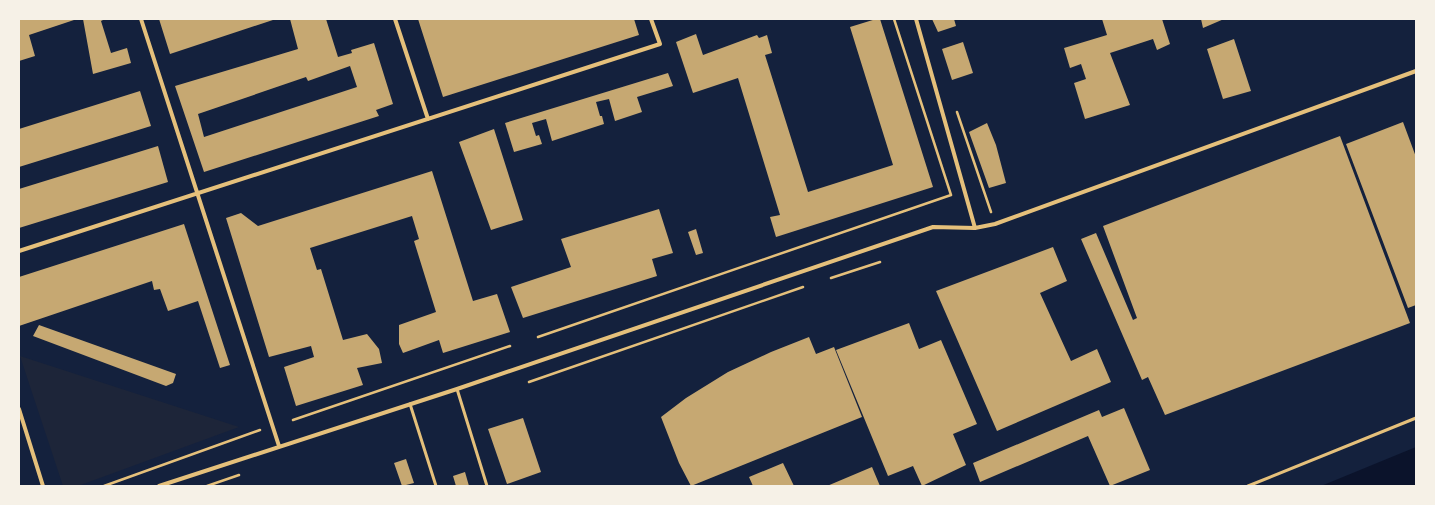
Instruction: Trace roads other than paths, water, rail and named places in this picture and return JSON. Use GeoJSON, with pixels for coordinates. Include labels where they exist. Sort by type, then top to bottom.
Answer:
{"type":"FeatureCollection","features":[{"type":"Feature","properties":{"kind":"street"},"geometry":{"type":"LineString","coordinates":[[141,19],[196,194],[279,446]]}},
{"type":"Feature","properties":{"kind":"street"},"geometry":{"type":"LineString","coordinates":[[395,19],[428,119]]}},
{"type":"Feature","properties":{"kind":"street"},"geometry":{"type":"LineString","coordinates":[[19,251],[660,44],[651,19]]}},
{"type":"Feature","properties":{"kind":"street"},"geometry":{"type":"LineString","coordinates":[[916,19],[976,228]]}},
{"type":"Feature","properties":{"kind":"street"},"geometry":{"type":"LineString","coordinates":[[159,486],[457,389],[933,227],[976,228],[994,224],[1416,71]]}},
{"type":"Feature","properties":{"kind":"street"},"geometry":{"type":"LineString","coordinates":[[19,409],[43,486]]}},
{"type":"Feature","properties":{"kind":"lane"},"geometry":{"type":"LineString","coordinates":[[457,389],[487,486]]}},
{"type":"Feature","properties":{"kind":"lane"},"geometry":{"type":"LineString","coordinates":[[410,404],[436,486]]}},
{"type":"Feature","properties":{"kind":"lane"},"geometry":{"type":"LineString","coordinates":[[1248,486],[1416,418]]}}]}
